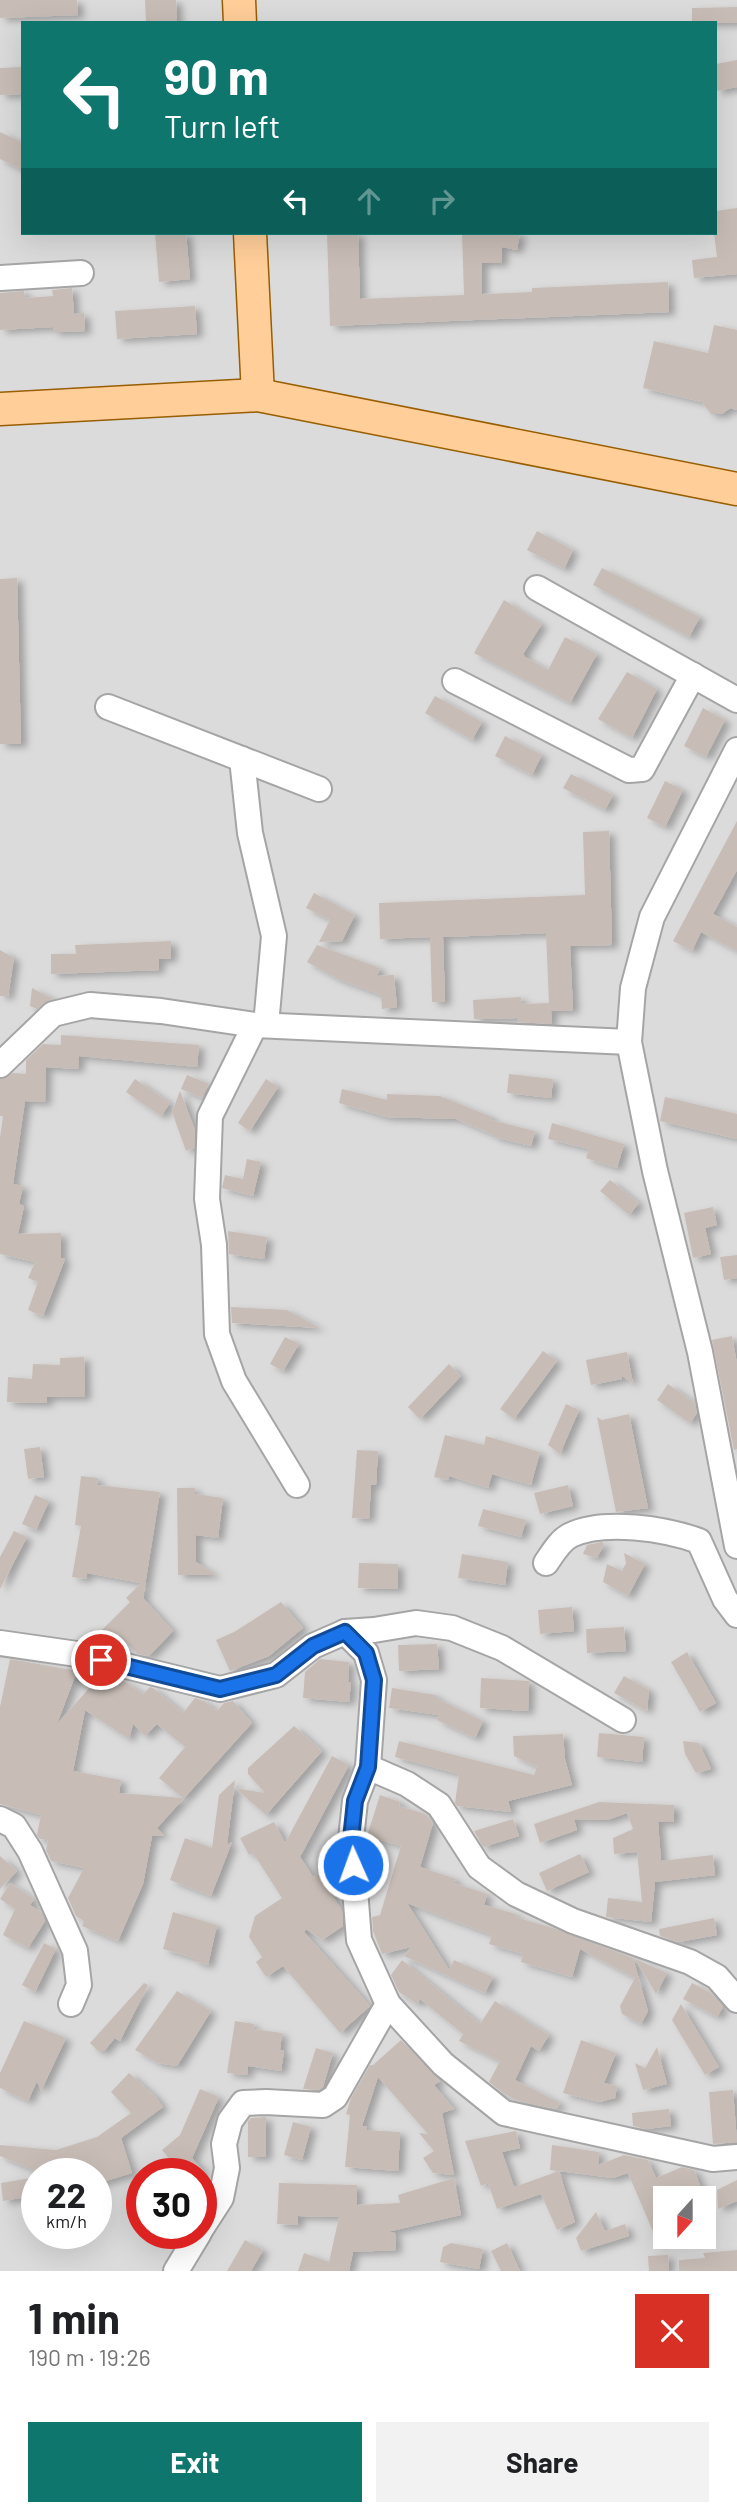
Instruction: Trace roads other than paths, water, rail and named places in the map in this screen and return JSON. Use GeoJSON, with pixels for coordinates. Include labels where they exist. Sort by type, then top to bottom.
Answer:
{"type":"FeatureCollection","features":[{"type":"Feature","properties":{"kind":"main road"},"geometry":{"type":"LineString","coordinates":[[239,0],[240,21]]}},
{"type":"Feature","properties":{"kind":"main road"},"geometry":{"type":"LineString","coordinates":[[250,235],[258,396]]}},
{"type":"Feature","properties":{"kind":"main road"},"geometry":{"type":"LineString","coordinates":[[0,409],[258,396],[737,489]]}},
{"type":"Feature","properties":{"kind":"street"},"geometry":{"type":"LineString","coordinates":[[0,278],[81,273]]}},
{"type":"Feature","properties":{"kind":"street"},"geometry":{"type":"LineString","coordinates":[[537,588],[737,700]]}},
{"type":"Feature","properties":{"kind":"street"},"geometry":{"type":"LineString","coordinates":[[455,681],[629,770],[642,769],[694,675]]}},
{"type":"Feature","properties":{"kind":"street"},"geometry":{"type":"LineString","coordinates":[[108,707],[318,789]]}},
{"type":"Feature","properties":{"kind":"street"},"geometry":{"type":"LineString","coordinates":[[737,750],[652,917],[633,988],[629,1042],[655,1171],[700,1352],[737,1546]]}},
{"type":"Feature","properties":{"kind":"street"},"geometry":{"type":"LineString","coordinates":[[242,759],[250,833],[274,936],[260,1025],[210,1116],[207,1199],[214,1245],[217,1334],[234,1381],[297,1485]]}},
{"type":"Feature","properties":{"kind":"street"},"geometry":{"type":"LineString","coordinates":[[0,1065],[53,1014],[90,1005],[260,1025],[629,1042]]}},
{"type":"Feature","properties":{"kind":"street"},"geometry":{"type":"LineString","coordinates":[[546,1563],[558,1545],[571,1535],[599,1528],[651,1528],[683,1535],[699,1541],[725,1599],[737,1615]]}},
{"type":"Feature","properties":{"kind":"street"},"geometry":{"type":"LineString","coordinates":[[0,1643],[77,1654],[220,1689],[276,1675],[313,1646],[345,1632],[416,1623],[452,1628],[502,1648],[623,1720]]}},
{"type":"Feature","properties":{"kind":"street"},"geometry":{"type":"LineString","coordinates":[[345,1632],[366,1653],[374,1680],[368,1767],[355,1801],[351,1839],[359,1940],[388,2004],[443,2064],[504,2113],[713,2159],[737,2157]]}},
{"type":"Feature","properties":{"kind":"street"},"geometry":{"type":"LineString","coordinates":[[368,1767],[407,1784],[439,1805],[479,1867],[516,1894],[573,1921],[690,1962],[717,1977],[737,2000]]}},
{"type":"Feature","properties":{"kind":"street"},"geometry":{"type":"LineString","coordinates":[[0,1819],[14,1826],[30,1851],[75,1951],[79,1986],[71,2004]]}},
{"type":"Feature","properties":{"kind":"street"},"geometry":{"type":"LineString","coordinates":[[217,2203],[227,2168],[224,2144],[230,2121],[243,2103],[323,2105],[335,2097],[388,2004]]}},
{"type":"Feature","properties":{"kind":"street"},"geometry":{"type":"LineString","coordinates":[[176,2271],[189,2249]]}}]}
